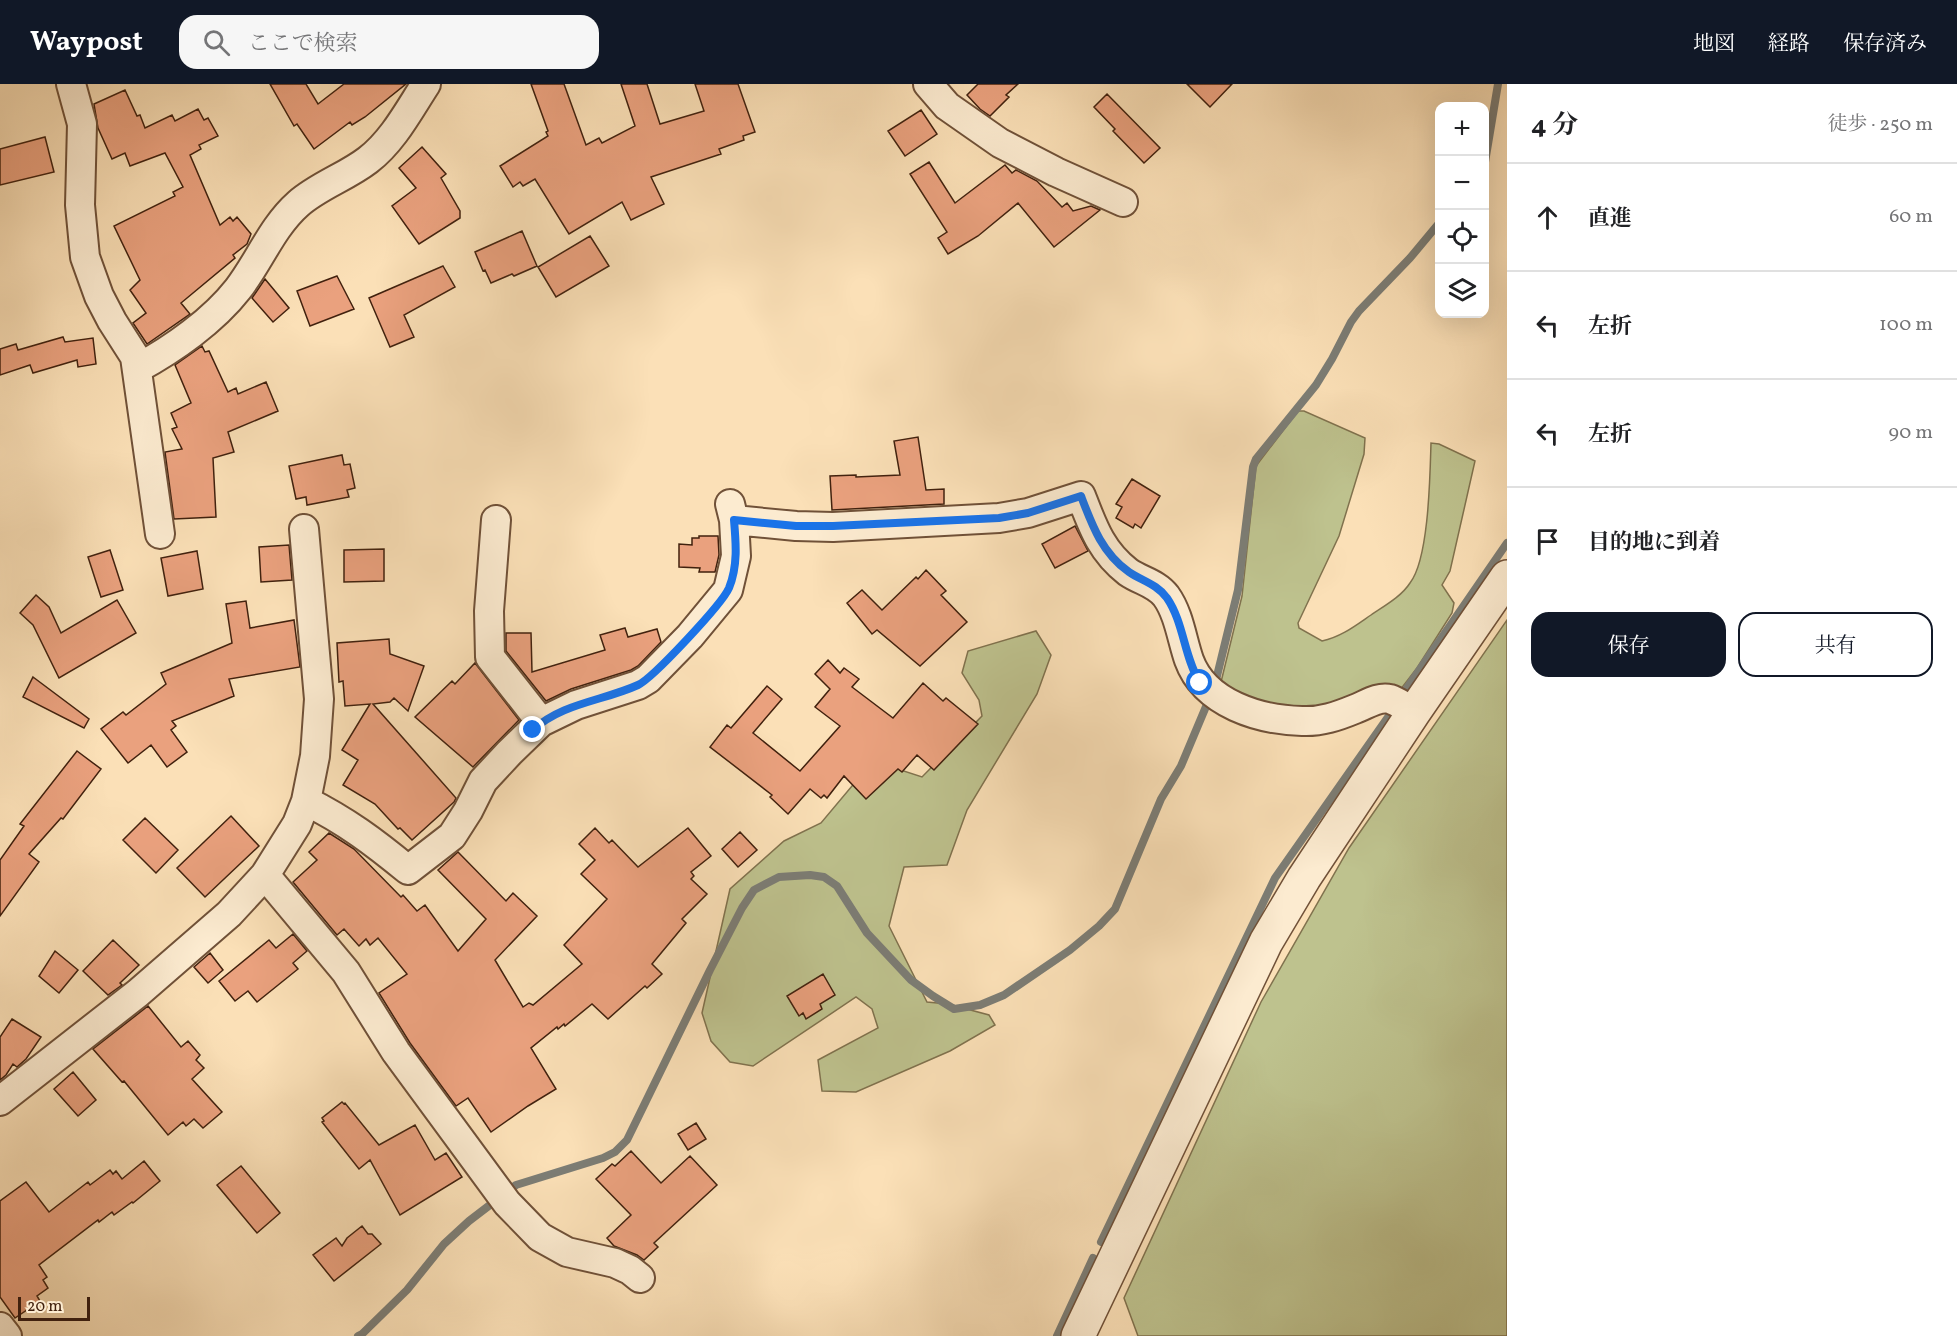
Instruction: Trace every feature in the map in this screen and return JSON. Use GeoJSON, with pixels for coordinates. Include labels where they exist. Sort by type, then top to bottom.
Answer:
{"type":"FeatureCollection","features":[{"type":"Feature","properties":{"kind":"street"},"geometry":{"type":"LineString","coordinates":[[71,84],[82,124],[80,205],[85,257],[99,296],[135,357],[138,368],[160,534]]}},
{"type":"Feature","properties":{"kind":"street"},"geometry":{"type":"LineString","coordinates":[[138,368],[170,351],[212,316],[237,290],[286,216],[312,194],[369,159],[389,139],[426,84]]}},
{"type":"Feature","properties":{"kind":"street"},"geometry":{"type":"LineString","coordinates":[[928,84],[947,106],[1000,143],[1056,172],[1123,202]]}},
{"type":"Feature","properties":{"kind":"street"},"geometry":{"type":"LineString","coordinates":[[306,801],[338,817],[408,870],[452,836],[483,781],[508,753],[541,722],[576,705],[638,685],[648,679],[690,636],[728,590],[736,556],[731,511],[796,526],[833,526],[999,518],[1028,513],[1081,496],[1100,543],[1108,554],[1131,574],[1144,579],[1167,597],[1178,622],[1189,661],[1200,683],[1206,688],[1231,704],[1257,715],[1279,719],[1318,721],[1356,709],[1375,700],[1389,699],[1414,712]]}},
{"type":"Feature","properties":{"kind":"street"},"geometry":{"type":"LineString","coordinates":[[496,520],[489,600],[490,657],[541,722]]}},
{"type":"Feature","properties":{"kind":"street"},"geometry":{"type":"LineString","coordinates":[[0,1101],[138,993],[229,914],[264,875],[297,824],[306,801],[318,728],[319,699],[304,529]]}},
{"type":"Feature","properties":{"kind":"street"},"geometry":{"type":"LineString","coordinates":[[1078,1336],[1266,942],[1304,878],[1507,577]]}},
{"type":"Feature","properties":{"kind":"street"},"geometry":{"type":"LineString","coordinates":[[264,875],[346,972],[396,1052],[502,1198],[540,1237],[567,1252],[615,1263],[640,1278]]}},
{"type":"Feature","properties":{"kind":"street"},"geometry":{"type":"LineString","coordinates":[[0,1327],[7,1336]]}},
{"type":"Feature","properties":{"kind":"green space"},"geometry":{"type":"Polygon","coordinates":[[[1298,411],[1304,411],[1365,438],[1364,454],[1339,536],[1298,623],[1299,628],[1322,641],[1353,627],[1397,597],[1410,583],[1421,556],[1425,537],[1431,443],[1439,444],[1475,461],[1450,571],[1442,585],[1454,603],[1452,613],[1417,668],[1397,694],[1280,716],[1221,682],[1242,596],[1256,466],[1298,411]]]}},
{"type":"Feature","properties":{"kind":"green space"},"geometry":{"type":"Polygon","coordinates":[[[1507,620],[1507,1336],[1138,1336],[1124,1298],[1261,1002],[1349,848],[1507,620]]]}},
{"type":"Feature","properties":{"kind":"green space"},"geometry":{"type":"Polygon","coordinates":[[[1036,631],[1051,655],[1037,694],[967,810],[947,865],[904,867],[889,926],[927,1002],[948,1004],[989,1015],[995,1025],[950,1051],[856,1092],[822,1091],[818,1060],[878,1028],[872,1009],[856,997],[753,1066],[730,1062],[711,1041],[702,1013],[730,889],[784,841],[821,823],[873,761],[922,777],[982,716],[979,700],[962,673],[968,651],[1036,631]]]}},
{"type":"Feature","properties":{"kind":"building"},"geometry":{"type":"Polygon","coordinates":[[[270,84],[306,84],[318,104],[344,84],[406,84],[365,117],[352,125],[350,122],[314,149],[297,124],[294,126],[270,84]]]}},
{"type":"Feature","properties":{"kind":"building"},"geometry":{"type":"Polygon","coordinates":[[[531,84],[564,84],[586,145],[599,138],[602,143],[635,126],[621,84],[647,84],[660,124],[704,111],[695,84],[738,84],[755,132],[743,136],[744,140],[719,149],[721,154],[651,177],[664,204],[631,220],[622,202],[569,234],[535,179],[523,186],[520,182],[513,187],[500,166],[548,136],[531,84]]]}},
{"type":"Feature","properties":{"kind":"building"},"geometry":{"type":"Polygon","coordinates":[[[978,84],[1018,84],[990,116],[967,95],[978,84]]]}},
{"type":"Feature","properties":{"kind":"building"},"geometry":{"type":"Polygon","coordinates":[[[1187,84],[1232,84],[1210,107],[1187,84]]]}},
{"type":"Feature","properties":{"kind":"building"},"geometry":{"type":"Polygon","coordinates":[[[125,90],[145,128],[172,115],[175,121],[198,109],[204,120],[208,118],[218,136],[199,145],[201,149],[190,155],[220,225],[230,217],[233,221],[237,217],[251,234],[247,244],[233,255],[235,258],[181,303],[190,314],[147,344],[133,323],[146,313],[130,290],[140,280],[114,226],[175,196],[173,192],[183,187],[165,153],[130,166],[125,153],[112,159],[98,128],[94,104],[125,90]]]}},
{"type":"Feature","properties":{"kind":"building"},"geometry":{"type":"Polygon","coordinates":[[[1107,94],[1160,148],[1144,163],[1113,131],[1115,129],[1094,107],[1107,94]]]}},
{"type":"Feature","properties":{"kind":"building"},"geometry":{"type":"Polygon","coordinates":[[[921,110],[937,134],[905,156],[888,131],[921,110]]]}},
{"type":"Feature","properties":{"kind":"building"},"geometry":{"type":"Polygon","coordinates":[[[45,137],[54,172],[0,185],[0,149],[45,137]]]}},
{"type":"Feature","properties":{"kind":"building"},"geometry":{"type":"Polygon","coordinates":[[[422,147],[446,174],[441,178],[460,211],[460,218],[419,244],[392,206],[416,188],[399,168],[422,147]]]}},
{"type":"Feature","properties":{"kind":"building"},"geometry":{"type":"Polygon","coordinates":[[[929,162],[955,203],[1005,165],[1012,173],[1016,170],[1037,181],[1062,207],[1067,203],[1073,211],[1091,206],[1100,210],[1054,247],[1018,203],[978,236],[948,254],[938,238],[947,232],[910,174],[929,162]]]}},
{"type":"Feature","properties":{"kind":"building"},"geometry":{"type":"Polygon","coordinates":[[[522,231],[537,266],[491,283],[475,252],[522,231]]]}},
{"type":"Feature","properties":{"kind":"building"},"geometry":{"type":"Polygon","coordinates":[[[590,236],[609,266],[556,297],[538,267],[590,236]]]}},
{"type":"Feature","properties":{"kind":"building"},"geometry":{"type":"Polygon","coordinates":[[[443,266],[455,287],[404,315],[414,337],[390,347],[369,298],[443,266]]]}},
{"type":"Feature","properties":{"kind":"building"},"geometry":{"type":"Polygon","coordinates":[[[337,276],[354,309],[310,326],[297,291],[337,276]]]}},
{"type":"Feature","properties":{"kind":"building"},"geometry":{"type":"Polygon","coordinates":[[[265,279],[289,308],[273,322],[252,298],[265,279]]]}},
{"type":"Feature","properties":{"kind":"building"},"geometry":{"type":"Polygon","coordinates":[[[63,337],[65,342],[93,338],[96,364],[78,367],[77,360],[33,373],[30,365],[0,375],[0,349],[16,344],[18,350],[63,337]]]}},
{"type":"Feature","properties":{"kind":"building"},"geometry":{"type":"Polygon","coordinates":[[[202,346],[205,352],[209,351],[228,392],[236,388],[238,394],[266,382],[278,411],[228,432],[234,452],[213,458],[216,517],[174,519],[165,452],[182,449],[172,429],[177,427],[171,413],[191,403],[175,365],[202,346]]]}},
{"type":"Feature","properties":{"kind":"building"},"geometry":{"type":"Polygon","coordinates":[[[918,437],[926,490],[944,489],[944,504],[832,510],[830,476],[900,475],[894,441],[918,437]]]}},
{"type":"Feature","properties":{"kind":"building"},"geometry":{"type":"Polygon","coordinates":[[[342,455],[344,465],[350,464],[355,488],[347,490],[349,497],[307,505],[306,497],[296,499],[289,466],[342,455]]]}},
{"type":"Feature","properties":{"kind":"building"},"geometry":{"type":"Polygon","coordinates":[[[1132,479],[1160,496],[1141,528],[1135,524],[1133,528],[1116,518],[1122,507],[1116,504],[1132,479]]]}},
{"type":"Feature","properties":{"kind":"building"},"geometry":{"type":"Polygon","coordinates":[[[1075,526],[1088,551],[1055,568],[1042,544],[1075,526]]]}},
{"type":"Feature","properties":{"kind":"building"},"geometry":{"type":"Polygon","coordinates":[[[699,536],[718,536],[719,555],[715,572],[699,572],[700,568],[679,567],[679,544],[692,545],[692,538],[699,538],[699,536]]]}},
{"type":"Feature","properties":{"kind":"building"},"geometry":{"type":"Polygon","coordinates":[[[289,545],[292,580],[261,582],[259,547],[289,545]]]}},
{"type":"Feature","properties":{"kind":"building"},"geometry":{"type":"Polygon","coordinates":[[[384,549],[384,581],[344,582],[344,550],[384,549]]]}},
{"type":"Feature","properties":{"kind":"building"},"geometry":{"type":"Polygon","coordinates":[[[110,550],[123,590],[101,597],[88,557],[110,550]]]}},
{"type":"Feature","properties":{"kind":"building"},"geometry":{"type":"Polygon","coordinates":[[[197,551],[203,589],[168,596],[161,558],[197,551]]]}},
{"type":"Feature","properties":{"kind":"building"},"geometry":{"type":"Polygon","coordinates":[[[926,570],[946,591],[941,595],[967,622],[920,666],[877,630],[872,634],[847,603],[862,590],[882,610],[926,570]]]}},
{"type":"Feature","properties":{"kind":"building"},"geometry":{"type":"Polygon","coordinates":[[[36,595],[49,607],[61,633],[117,600],[136,633],[59,678],[33,625],[20,613],[36,595]]]}},
{"type":"Feature","properties":{"kind":"building"},"geometry":{"type":"Polygon","coordinates":[[[246,601],[250,628],[294,620],[300,667],[229,679],[234,696],[172,721],[176,726],[171,730],[187,752],[167,767],[151,745],[128,763],[101,729],[123,712],[126,715],[166,684],[161,673],[232,643],[226,604],[246,601]]]}},
{"type":"Feature","properties":{"kind":"building"},"geometry":{"type":"Polygon","coordinates":[[[625,628],[628,637],[657,629],[661,642],[638,666],[631,670],[571,689],[546,701],[506,651],[506,633],[531,633],[532,672],[605,650],[600,635],[625,628]]]}},
{"type":"Feature","properties":{"kind":"building"},"geometry":{"type":"Polygon","coordinates":[[[389,639],[390,654],[424,666],[408,711],[394,698],[390,702],[373,704],[456,798],[412,840],[400,828],[398,829],[375,804],[343,785],[358,760],[342,750],[370,704],[345,706],[343,681],[339,682],[337,643],[389,639]]]}},
{"type":"Feature","properties":{"kind":"building"},"geometry":{"type":"Polygon","coordinates":[[[828,660],[840,673],[844,668],[859,679],[852,687],[893,718],[923,683],[943,701],[946,698],[978,724],[934,770],[917,755],[902,772],[898,769],[866,799],[844,776],[827,798],[824,795],[821,798],[810,789],[788,814],[770,797],[772,795],[710,747],[727,725],[731,728],[767,686],[782,699],[753,733],[800,771],[840,726],[815,707],[830,689],[815,674],[828,660]]]}},
{"type":"Feature","properties":{"kind":"building"},"geometry":{"type":"Polygon","coordinates":[[[475,663],[519,720],[473,767],[415,717],[452,681],[455,684],[475,663]]]}},
{"type":"Feature","properties":{"kind":"building"},"geometry":{"type":"Polygon","coordinates":[[[33,677],[89,719],[84,728],[23,697],[33,677]]]}},
{"type":"Feature","properties":{"kind":"building"},"geometry":{"type":"Polygon","coordinates":[[[77,751],[101,769],[63,819],[61,818],[29,854],[39,862],[0,916],[0,860],[24,826],[20,824],[77,751]]]}},
{"type":"Feature","properties":{"kind":"building"},"geometry":{"type":"Polygon","coordinates":[[[231,816],[259,846],[205,897],[177,868],[231,816]]]}},
{"type":"Feature","properties":{"kind":"building"},"geometry":{"type":"Polygon","coordinates":[[[145,818],[178,850],[156,873],[123,840],[145,818]]]}},
{"type":"Feature","properties":{"kind":"building"},"geometry":{"type":"Polygon","coordinates":[[[595,828],[609,843],[612,840],[638,867],[688,828],[711,856],[691,872],[694,876],[691,879],[707,894],[682,919],[686,923],[652,964],[662,974],[647,988],[645,986],[608,1019],[592,1004],[565,1026],[564,1024],[558,1029],[557,1027],[531,1048],[556,1089],[491,1132],[468,1098],[456,1106],[410,1043],[379,993],[407,974],[378,938],[370,945],[366,939],[359,946],[344,929],[337,935],[293,882],[317,860],[309,852],[329,833],[354,849],[417,911],[425,905],[458,951],[486,919],[438,870],[458,852],[506,901],[513,893],[537,916],[495,960],[523,1007],[529,1003],[533,1005],[582,964],[564,945],[607,899],[581,874],[595,860],[579,844],[595,828]]]}},
{"type":"Feature","properties":{"kind":"building"},"geometry":{"type":"Polygon","coordinates":[[[740,832],[757,850],[738,867],[722,849],[740,832]]]}},
{"type":"Feature","properties":{"kind":"building"},"geometry":{"type":"Polygon","coordinates":[[[293,934],[307,951],[293,963],[298,969],[257,1002],[248,991],[235,1001],[219,981],[269,940],[276,948],[293,934]]]}},
{"type":"Feature","properties":{"kind":"building"},"geometry":{"type":"Polygon","coordinates":[[[113,940],[139,965],[120,983],[122,985],[108,995],[83,971],[113,940]]]}},
{"type":"Feature","properties":{"kind":"building"},"geometry":{"type":"Polygon","coordinates":[[[55,951],[78,970],[59,993],[39,976],[55,951]]]}},
{"type":"Feature","properties":{"kind":"building"},"geometry":{"type":"Polygon","coordinates":[[[210,953],[223,970],[208,983],[194,967],[210,953]]]}},
{"type":"Feature","properties":{"kind":"building"},"geometry":{"type":"Polygon","coordinates":[[[823,974],[835,995],[820,1004],[822,1009],[806,1019],[803,1013],[799,1016],[787,996],[823,974]]]}},
{"type":"Feature","properties":{"kind":"building"},"geometry":{"type":"Polygon","coordinates":[[[148,1006],[181,1047],[188,1041],[200,1055],[196,1060],[204,1068],[192,1079],[222,1112],[203,1128],[194,1119],[186,1126],[183,1122],[168,1135],[124,1081],[122,1082],[93,1049],[148,1006]]]}},
{"type":"Feature","properties":{"kind":"building"},"geometry":{"type":"Polygon","coordinates":[[[12,1019],[41,1037],[26,1059],[17,1067],[13,1064],[0,1080],[0,1037],[12,1019]]]}},
{"type":"Feature","properties":{"kind":"building"},"geometry":{"type":"Polygon","coordinates":[[[73,1072],[96,1100],[78,1116],[54,1089],[73,1072]]]}},
{"type":"Feature","properties":{"kind":"building"},"geometry":{"type":"Polygon","coordinates":[[[342,1102],[379,1145],[415,1125],[435,1160],[446,1153],[462,1177],[400,1215],[370,1160],[359,1169],[322,1122],[324,1121],[322,1118],[342,1102]]]}},
{"type":"Feature","properties":{"kind":"building"},"geometry":{"type":"Polygon","coordinates":[[[696,1123],[706,1139],[688,1150],[678,1134],[696,1123]]]}},
{"type":"Feature","properties":{"kind":"building"},"geometry":{"type":"Polygon","coordinates":[[[631,1151],[661,1183],[690,1156],[717,1185],[654,1243],[658,1247],[644,1260],[614,1246],[607,1238],[631,1215],[596,1179],[631,1151]]]}},
{"type":"Feature","properties":{"kind":"building"},"geometry":{"type":"Polygon","coordinates":[[[144,1161],[160,1181],[114,1215],[112,1212],[99,1222],[98,1220],[39,1265],[47,1277],[43,1280],[48,1288],[37,1296],[40,1301],[15,1318],[0,1297],[0,1201],[26,1182],[49,1212],[88,1182],[90,1185],[110,1170],[113,1174],[116,1171],[122,1179],[144,1161]]]}},
{"type":"Feature","properties":{"kind":"building"},"geometry":{"type":"Polygon","coordinates":[[[241,1166],[280,1213],[257,1233],[217,1185],[241,1166]]]}},
{"type":"Feature","properties":{"kind":"building"},"geometry":{"type":"Polygon","coordinates":[[[362,1226],[381,1244],[334,1281],[313,1255],[336,1238],[342,1246],[347,1238],[362,1226]]]}},
{"type":"Feature","properties":{"kind":"waterway"},"geometry":{"type":"LineString","coordinates":[[1486,156],[1498,84]]}},
{"type":"Feature","properties":{"kind":"waterway"},"geometry":{"type":"LineString","coordinates":[[1216,680],[1238,590],[1253,467],[1256,459],[1316,385],[1359,311],[1410,258],[1435,228]]}},
{"type":"Feature","properties":{"kind":"waterway"},"geometry":{"type":"LineString","coordinates":[[1407,688],[1507,543]]}},
{"type":"Feature","properties":{"kind":"waterway"},"geometry":{"type":"LineString","coordinates":[[358,1336],[407,1290],[444,1244],[469,1221],[516,1185],[603,1158],[615,1152],[627,1140],[710,970],[742,908],[754,890],[779,877],[810,875],[824,877],[837,886],[867,933],[911,980],[933,996],[954,1009],[980,1005],[1004,995],[1070,950],[1115,909],[1161,799],[1181,766],[1210,697]]}},
{"type":"Feature","properties":{"kind":"waterway"},"geometry":{"type":"LineString","coordinates":[[1101,1242],[1275,878],[1393,710]]}},
{"type":"Feature","properties":{"kind":"waterway"},"geometry":{"type":"LineString","coordinates":[[1057,1336],[1093,1258]]}},
{"type":"Feature","properties":{"kind":"route"},"geometry":{"type":"LineString","coordinates":[[533,730],[541,722],[576,705],[638,685],[648,679],[690,636],[728,590],[736,556],[734,520],[796,526],[833,526],[999,518],[1028,513],[1081,496],[1100,543],[1108,554],[1131,574],[1144,579],[1167,597],[1178,622],[1189,661],[1200,683]]}}]}
